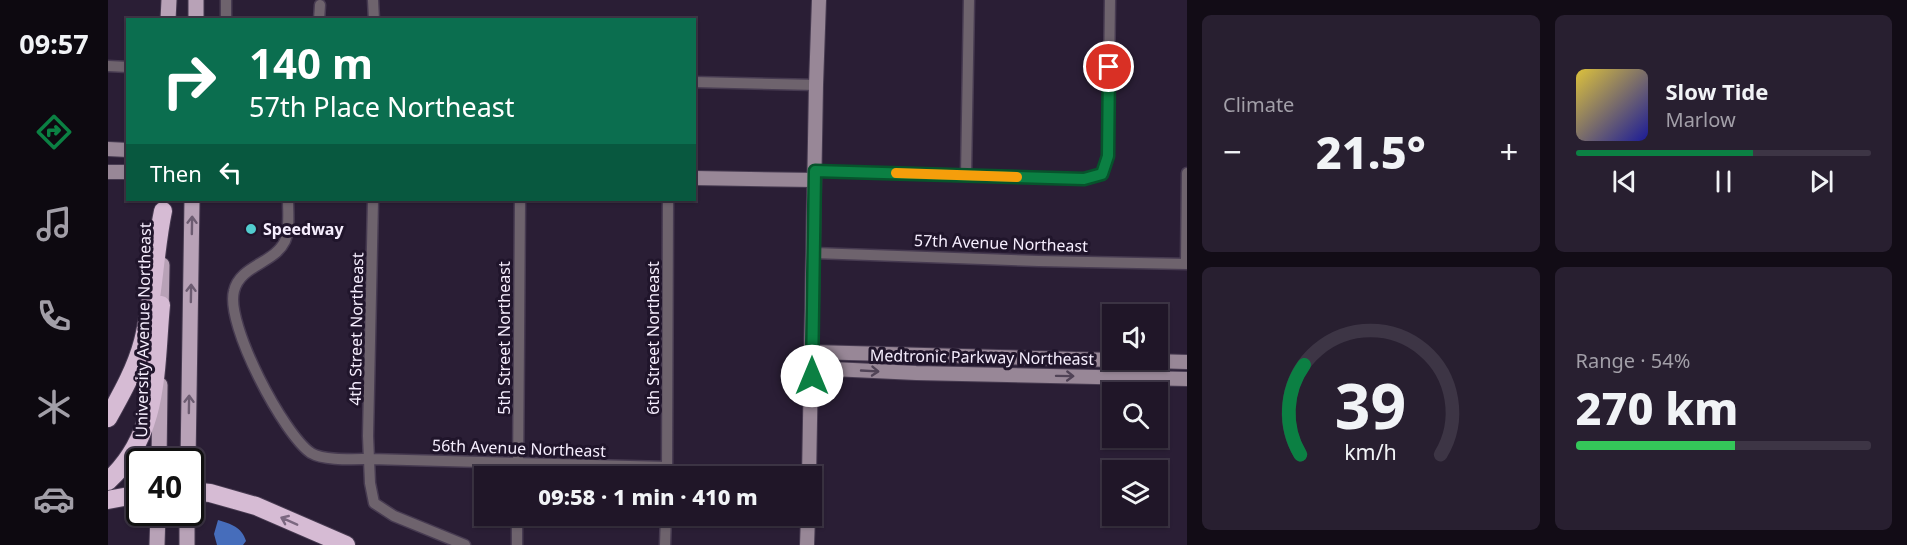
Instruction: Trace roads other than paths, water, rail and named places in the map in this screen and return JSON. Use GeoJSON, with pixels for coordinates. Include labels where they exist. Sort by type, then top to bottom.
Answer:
{"type":"FeatureCollection","features":[{"type":"Feature","properties":{"kind":"highway"},"geometry":{"type":"LineString","coordinates":[[108,418],[131,375],[144,340],[163,205]]}},
{"type":"Feature","properties":{"kind":"highway"},"geometry":{"type":"LineString","coordinates":[[108,481],[133,452],[143,434],[149,415],[161,305]]}},
{"type":"Feature","properties":{"kind":"highway"},"geometry":{"type":"LineString","coordinates":[[204,492],[248,503],[346,545]]}},
{"type":"Feature","properties":{"kind":"highway"},"geometry":{"type":"LineString","coordinates":[[108,500],[126,497]]}},
{"type":"Feature","properties":{"kind":"main road"},"geometry":{"type":"LineString","coordinates":[[168,18],[169,0]]}},
{"type":"Feature","properties":{"kind":"main road"},"geometry":{"type":"LineString","coordinates":[[196,0],[196,18]]}},
{"type":"Feature","properties":{"kind":"main road"},"geometry":{"type":"LineString","coordinates":[[188,448],[192,201]]}},
{"type":"Feature","properties":{"kind":"main road","name":"University Avenue Northeast"},"geometry":{"type":"LineString","coordinates":[[159,448],[163,205]]}},
{"type":"Feature","properties":{"kind":"main road"},"geometry":{"type":"LineString","coordinates":[[158,526],[158,545]]}},
{"type":"Feature","properties":{"kind":"main road"},"geometry":{"type":"LineString","coordinates":[[187,545],[188,526]]}},
{"type":"Feature","properties":{"kind":"street"},"geometry":{"type":"LineString","coordinates":[[226,0],[226,18]]}},
{"type":"Feature","properties":{"kind":"street"},"geometry":{"type":"LineString","coordinates":[[373,0],[374,18]]}},
{"type":"Feature","properties":{"kind":"street"},"geometry":{"type":"LineString","coordinates":[[809,466],[819,0]]}},
{"type":"Feature","properties":{"kind":"street"},"geometry":{"type":"LineString","coordinates":[[966,176],[969,0]]}},
{"type":"Feature","properties":{"kind":"street"},"geometry":{"type":"LineString","coordinates":[[696,178],[815,175],[1084,179],[1102,174],[1108,156],[1110,0]]}},
{"type":"Feature","properties":{"kind":"street"},"geometry":{"type":"LineString","coordinates":[[319,18],[320,5]]}},
{"type":"Feature","properties":{"kind":"street"},"geometry":{"type":"LineString","coordinates":[[108,66],[126,67]]}},
{"type":"Feature","properties":{"kind":"street"},"geometry":{"type":"LineString","coordinates":[[696,82],[816,85]]}},
{"type":"Feature","properties":{"kind":"street"},"geometry":{"type":"LineString","coordinates":[[108,149],[126,150]]}},
{"type":"Feature","properties":{"kind":"street"},"geometry":{"type":"LineString","coordinates":[[108,172],[126,172]]}},
{"type":"Feature","properties":{"kind":"street"},"geometry":{"type":"LineString","coordinates":[[1186,264],[1187,173]]}},
{"type":"Feature","properties":{"kind":"street","name":"56th Avenue Northeast"},"geometry":{"type":"LineString","coordinates":[[288,201],[285,240],[273,255],[248,270],[240,278],[234,289],[232,302],[234,315],[252,361],[273,403],[301,444],[312,454],[321,457],[518,462],[578,466]]}},
{"type":"Feature","properties":{"kind":"street","name":"4th Street Northeast"},"geometry":{"type":"LineString","coordinates":[[374,201],[368,436],[370,483],[374,503],[394,516],[465,545]]}},
{"type":"Feature","properties":{"kind":"street","name":"5th Street Northeast"},"geometry":{"type":"LineString","coordinates":[[518,466],[520,201]]}},
{"type":"Feature","properties":{"kind":"street","name":"6th Street Northeast"},"geometry":{"type":"LineString","coordinates":[[667,466],[668,201]]}},
{"type":"Feature","properties":{"kind":"street","name":"57th Avenue Northeast"},"geometry":{"type":"LineString","coordinates":[[814,253],[1186,264]]}},
{"type":"Feature","properties":{"kind":"street","name":"Medtronic Parkway Northeast"},"geometry":{"type":"LineString","coordinates":[[812,352],[1102,360]]}},
{"type":"Feature","properties":{"kind":"street"},"geometry":{"type":"LineString","coordinates":[[962,374],[963,356]]}},
{"type":"Feature","properties":{"kind":"street","name":"Medtronic Parkway Northeast"},"geometry":{"type":"LineString","coordinates":[[1168,361],[1187,362]]}},
{"type":"Feature","properties":{"kind":"street","name":"Medtronic Parkway Northeast"},"geometry":{"type":"LineString","coordinates":[[811,368],[1187,379]]}},
{"type":"Feature","properties":{"kind":"street"},"geometry":{"type":"LineString","coordinates":[[517,526],[517,545]]}},
{"type":"Feature","properties":{"kind":"street"},"geometry":{"type":"LineString","coordinates":[[665,545],[666,526]]}},
{"type":"Feature","properties":{"kind":"street"},"geometry":{"type":"LineString","coordinates":[[807,545],[808,526]]}},
{"type":"Feature","properties":{"kind":"water"},"geometry":{"type":"Polygon","coordinates":[[[218,520],[239,529],[246,541],[243,545],[217,545],[214,534],[218,520]]]}},
{"type":"Feature","properties":{"kind":"place","name":"Speedway"},"geometry":{"type":"Point","coordinates":[251,229]}}]}
